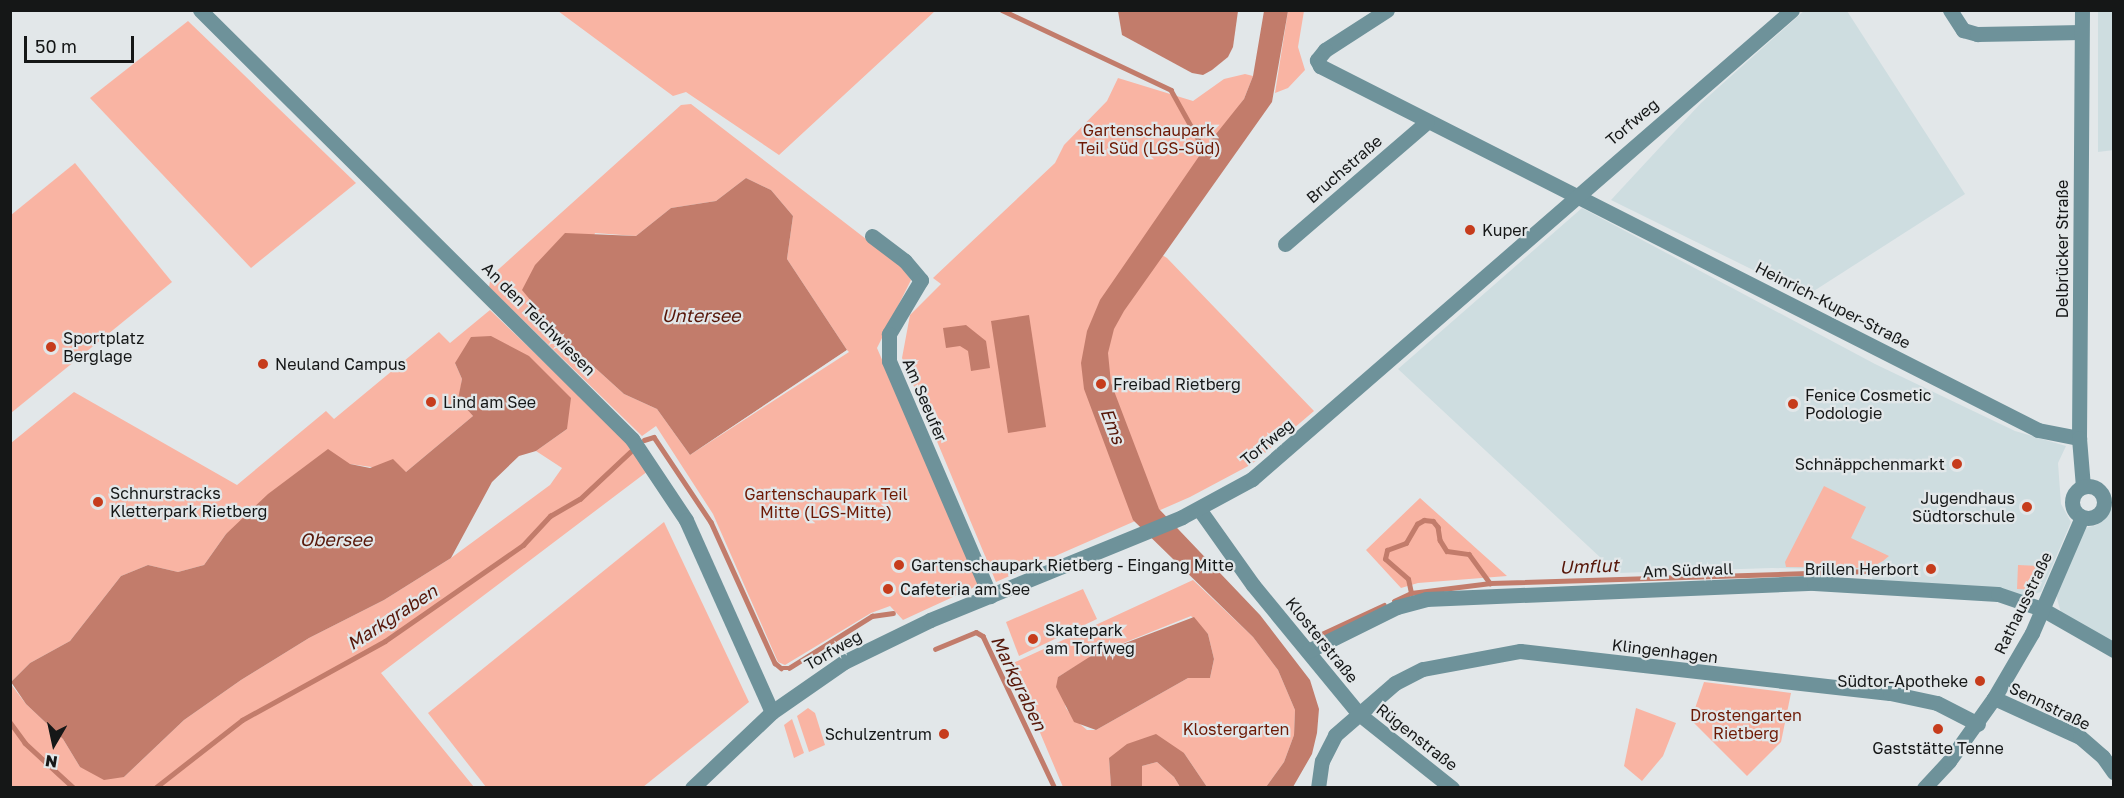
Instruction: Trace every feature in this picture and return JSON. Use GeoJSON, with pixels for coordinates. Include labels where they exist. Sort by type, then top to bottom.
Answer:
{"type":"FeatureCollection","features":[{"type":"Feature","properties":{"kind":"street","name":"An den Teichwiesen"},"geometry":{"type":"LineString","coordinates":[[200,10],[632,439],[686,520],[771,712]]}},
{"type":"Feature","properties":{"kind":"street"},"geometry":{"type":"LineString","coordinates":[[1387,10],[1325,50],[1317,60],[1326,71],[1575,195]]}},
{"type":"Feature","properties":{"kind":"street","name":"Torfweg"},"geometry":{"type":"LineString","coordinates":[[692,788],[771,712],[864,651],[1182,517],[1202,514],[1282,457],[1575,195],[1792,10]]}},
{"type":"Feature","properties":{"kind":"street"},"geometry":{"type":"LineString","coordinates":[[1950,10],[1963,30],[1977,34],[2081,32]]}},
{"type":"Feature","properties":{"kind":"street","name":"Delbrücker Straße"},"geometry":{"type":"LineString","coordinates":[[2082,10],[2079,438],[2083,487]]}},
{"type":"Feature","properties":{"kind":"street","name":"Bruchstraße"},"geometry":{"type":"LineString","coordinates":[[1285,244],[1427,122]]}},
{"type":"Feature","properties":{"kind":"street","name":"Heinrich-Kuper-Straße"},"geometry":{"type":"LineString","coordinates":[[1575,195],[2038,430],[2079,438]]}},
{"type":"Feature","properties":{"kind":"street","name":"Am Seeufer"},"geometry":{"type":"LineString","coordinates":[[872,236],[905,261],[921,280],[889,334],[889,361],[990,596]]}},
{"type":"Feature","properties":{"kind":"street"},"geometry":{"type":"LineString","coordinates":[[2083,487],[2091,487],[2108,493],[2100,513],[2082,517],[2073,506],[2073,498],[2083,487]]}},
{"type":"Feature","properties":{"kind":"street","name":"Klosterstraße"},"geometry":{"type":"LineString","coordinates":[[1202,514],[1359,714]]}},
{"type":"Feature","properties":{"kind":"street","name":"Rathausstraße"},"geometry":{"type":"LineString","coordinates":[[1924,788],[1978,724],[1994,698],[2042,609],[2082,517]]}},
{"type":"Feature","properties":{"kind":"street","name":"Am Südwall"},"geometry":{"type":"LineString","coordinates":[[1308,651],[1397,607],[1426,598],[1814,583],[1998,594],[2042,609],[2114,650]]}},
{"type":"Feature","properties":{"kind":"street","name":"Klingenhagen"},"geometry":{"type":"LineString","coordinates":[[1359,714],[1395,682],[1423,669],[1520,651],[1890,693],[1937,703],[1978,724]]}},
{"type":"Feature","properties":{"kind":"street","name":"Sennstraße"},"geometry":{"type":"LineString","coordinates":[[1994,698],[2080,737],[2103,757],[2114,773]]}},
{"type":"Feature","properties":{"kind":"street"},"geometry":{"type":"LineString","coordinates":[[1318,788],[1322,761],[1335,735],[1359,714]]}},
{"type":"Feature","properties":{"kind":"street","name":"Rügenstraße"},"geometry":{"type":"LineString","coordinates":[[1359,714],[1452,788]]}},
{"type":"Feature","properties":{"kind":"shaded area"},"geometry":{"type":"Polygon","coordinates":[[[1805,10],[1847,11],[1965,194],[1806,296],[1611,200],[1701,103],[1805,10]]]}},
{"type":"Feature","properties":{"kind":"shaded area"},"geometry":{"type":"Polygon","coordinates":[[[2098,11],[2113,11],[2114,150],[2098,152],[2098,11]]]}},
{"type":"Feature","properties":{"kind":"shaded area","name":"Kuper"},"geometry":{"type":"Polygon","coordinates":[[[1582,208],[1875,364],[2015,431],[2066,446],[2058,463],[2061,504],[2071,522],[2041,592],[2025,597],[1872,582],[1873,570],[1772,568],[1617,573],[1398,369],[1582,208]]]}},
{"type":"Feature","properties":{"kind":"shaded area"},"geometry":{"type":"Polygon","coordinates":[[[2113,507],[2113,644],[2061,613],[2056,595],[2085,528],[2097,525],[2113,507]]]}},
{"type":"Feature","properties":{"kind":"green space"},"geometry":{"type":"Polygon","coordinates":[[[558,11],[935,11],[779,155],[686,92],[673,96],[558,11]]]}},
{"type":"Feature","properties":{"kind":"green space"},"geometry":{"type":"Polygon","coordinates":[[[1288,11],[1304,11],[1298,47],[1305,70],[1288,88],[1275,93],[1288,11]]]}},
{"type":"Feature","properties":{"kind":"green space"},"geometry":{"type":"Polygon","coordinates":[[[188,21],[356,183],[251,268],[90,98],[188,21]]]}},
{"type":"Feature","properties":{"kind":"green space","name":"Freibad Rietberg"},"geometry":{"type":"Polygon","coordinates":[[[1245,74],[1253,76],[1244,99],[1141,242],[1167,258],[1314,411],[1252,464],[1190,497],[996,582],[902,358],[910,315],[941,284],[933,278],[1055,163],[1064,145],[1107,101],[1118,78],[1193,101],[1224,79],[1245,74]]]}},
{"type":"Feature","properties":{"kind":"green space","name":"Gartenschaupark Teil Mitte (LGS-Mitte)"},"geometry":{"type":"Polygon","coordinates":[[[691,104],[901,266],[911,280],[877,348],[979,585],[903,620],[890,606],[871,613],[785,665],[778,662],[713,514],[656,426],[642,436],[489,287],[491,276],[681,105],[691,104]],[[746,178],[716,201],[671,208],[636,236],[595,233],[560,336],[624,394],[657,409],[690,455],[847,350],[787,259],[793,216],[771,190],[746,178]]]}},
{"type":"Feature","properties":{"kind":"green space","name":"Sportplatz Berglage"},"geometry":{"type":"Polygon","coordinates":[[[75,163],[172,282],[11,413],[11,215],[75,163]]]}},
{"type":"Feature","properties":{"kind":"green space"},"geometry":{"type":"Polygon","coordinates":[[[490,310],[623,438],[648,471],[381,673],[474,787],[11,787],[10,683],[26,704],[63,739],[80,767],[124,777],[184,720],[241,680],[309,638],[384,600],[451,558],[550,485],[562,468],[536,451],[567,429],[455,363],[462,379],[459,399],[473,416],[406,472],[350,464],[226,534],[204,565],[178,572],[148,565],[121,576],[70,641],[30,663],[11,682],[11,443],[74,392],[237,485],[326,411],[334,419],[439,332],[450,343],[490,310]]]}},
{"type":"Feature","properties":{"kind":"green space"},"geometry":{"type":"Polygon","coordinates":[[[1824,486],[1866,507],[1851,538],[1889,556],[1870,568],[1786,567],[1785,562],[1824,486]]]}},
{"type":"Feature","properties":{"kind":"green space"},"geometry":{"type":"Polygon","coordinates":[[[1420,498],[1507,576],[1418,583],[1401,588],[1366,550],[1420,498]]]}},
{"type":"Feature","properties":{"kind":"green space"},"geometry":{"type":"Polygon","coordinates":[[[664,522],[749,702],[643,787],[486,787],[428,713],[664,522]]]}},
{"type":"Feature","properties":{"kind":"green space"},"geometry":{"type":"Polygon","coordinates":[[[2018,565],[2039,566],[2038,590],[2017,589],[2018,565]]]}},
{"type":"Feature","properties":{"kind":"green space","name":"Klostergarten"},"geometry":{"type":"Polygon","coordinates":[[[1193,580],[1253,637],[1278,670],[1295,710],[1294,735],[1284,762],[1266,787],[1207,787],[1184,753],[1109,758],[1111,787],[1063,787],[1011,664],[1193,580]],[[1191,616],[1096,654],[1058,677],[1066,708],[1074,719],[1087,730],[1096,730],[1188,678],[1210,678],[1214,659],[1208,634],[1191,616]]]}},
{"type":"Feature","properties":{"kind":"green space","name":"Skatepark am Torfweg"},"geometry":{"type":"Polygon","coordinates":[[[1083,589],[1097,619],[1019,656],[1006,622],[1083,589]]]}},
{"type":"Feature","properties":{"kind":"green space","name":"Drostengarten Rietberg"},"geometry":{"type":"Polygon","coordinates":[[[1704,682],[1791,693],[1781,742],[1747,776],[1691,720],[1704,682]]]}},
{"type":"Feature","properties":{"kind":"green space"},"geometry":{"type":"Polygon","coordinates":[[[808,708],[815,713],[825,745],[809,752],[797,716],[808,708]]]}},
{"type":"Feature","properties":{"kind":"green space"},"geometry":{"type":"Polygon","coordinates":[[[1636,708],[1676,723],[1663,756],[1642,781],[1624,766],[1636,708]]]}},
{"type":"Feature","properties":{"kind":"green space"},"geometry":{"type":"Polygon","coordinates":[[[792,719],[804,753],[794,758],[784,725],[792,719]]]}},
{"type":"Feature","properties":{"kind":"green space","name":"Klostergarten"},"geometry":{"type":"Polygon","coordinates":[[[1157,762],[1174,777],[1180,787],[1142,787],[1142,766],[1157,762]]]}},
{"type":"Feature","properties":{"kind":"water"},"geometry":{"type":"Polygon","coordinates":[[[1118,11],[1238,11],[1233,47],[1228,57],[1212,70],[1203,75],[1192,73],[1122,35],[1118,11]]]}},
{"type":"Feature","properties":{"kind":"water","name":"Ems"},"geometry":{"type":"Polygon","coordinates":[[[1264,11],[1288,11],[1272,102],[1124,311],[1114,329],[1108,353],[1111,383],[1159,509],[1260,615],[1310,680],[1319,709],[1317,733],[1312,754],[1293,787],[1266,787],[1284,762],[1294,735],[1295,710],[1278,670],[1253,637],[1133,520],[1084,389],[1081,363],[1087,331],[1100,300],[1204,149],[1244,99],[1253,76],[1264,11]]]}},
{"type":"Feature","properties":{"kind":"water","name":"Untersee"},"geometry":{"type":"Polygon","coordinates":[[[746,178],[771,190],[793,216],[787,259],[847,350],[690,455],[657,409],[624,394],[560,336],[522,290],[535,265],[565,233],[636,236],[671,208],[716,201],[746,178]]]}},
{"type":"Feature","properties":{"kind":"water"},"geometry":{"type":"Polygon","coordinates":[[[1029,315],[1046,427],[1008,433],[991,321],[1029,315]]]}},
{"type":"Feature","properties":{"kind":"water"},"geometry":{"type":"Polygon","coordinates":[[[966,325],[986,341],[990,368],[971,371],[968,351],[960,346],[946,348],[943,328],[966,325]]]}},
{"type":"Feature","properties":{"kind":"water","name":"Obersee"},"geometry":{"type":"Polygon","coordinates":[[[491,336],[529,356],[571,398],[567,429],[536,451],[519,456],[492,482],[451,558],[384,600],[309,638],[241,680],[184,720],[124,777],[104,780],[80,767],[63,739],[26,704],[11,682],[30,663],[70,641],[121,576],[148,565],[178,572],[204,565],[226,534],[268,494],[328,449],[350,464],[370,468],[393,459],[406,472],[473,416],[458,399],[462,379],[455,363],[471,337],[491,336]]]}},
{"type":"Feature","properties":{"kind":"water"},"geometry":{"type":"Polygon","coordinates":[[[1194,617],[1208,634],[1214,659],[1210,678],[1188,678],[1096,730],[1074,722],[1056,687],[1058,677],[1091,656],[1194,617]]]}},
{"type":"Feature","properties":{"kind":"water"},"geometry":{"type":"Polygon","coordinates":[[[1156,734],[1184,753],[1207,787],[1180,787],[1174,777],[1157,762],[1142,766],[1142,787],[1111,787],[1109,758],[1127,744],[1156,734]]]}},
{"type":"Feature","properties":{"kind":"pier"},"geometry":{"type":"Polygon","coordinates":[[[847,350],[849,352],[690,455],[847,350]]]}},
{"type":"Feature","properties":{"kind":"waterway"},"geometry":{"type":"LineString","coordinates":[[1002,10],[1171,90],[1206,153]]}},
{"type":"Feature","properties":{"kind":"waterway","name":"Markgraben"},"geometry":{"type":"LineString","coordinates":[[644,440],[654,437],[711,522],[775,663],[781,668],[789,668],[872,616],[893,613]]}},
{"type":"Feature","properties":{"kind":"waterway","name":"Markgraben"},"geometry":{"type":"LineString","coordinates":[[155,788],[242,720],[385,641],[523,545],[550,516],[580,499],[630,452]]}},
{"type":"Feature","properties":{"kind":"waterway"},"geometry":{"type":"LineString","coordinates":[[1411,593],[1408,579],[1385,559],[1387,550],[1406,543],[1417,524],[1424,520],[1433,521],[1438,527],[1440,540],[1447,551],[1469,554],[1490,583]]}},
{"type":"Feature","properties":{"kind":"waterway","name":"Umflut"},"geometry":{"type":"LineString","coordinates":[[1394,601],[1411,593],[1490,583],[1877,571]]}},
{"type":"Feature","properties":{"kind":"waterway","name":"Umflut"},"geometry":{"type":"LineString","coordinates":[[1313,638],[1384,605]]}},
{"type":"Feature","properties":{"kind":"waterway","name":"Markgraben"},"geometry":{"type":"LineString","coordinates":[[935,649],[976,632],[983,636],[1055,788]]}},
{"type":"Feature","properties":{"kind":"waterway","name":"Markgraben"},"geometry":{"type":"LineString","coordinates":[[10,722],[25,743],[74,788]]}},
{"type":"Feature","properties":{"kind":"place","name":"Kuper"},"geometry":{"type":"Point","coordinates":[1470,230]}},
{"type":"Feature","properties":{"kind":"place","name":"Sportplatz Berglage"},"geometry":{"type":"Point","coordinates":[51,347]}},
{"type":"Feature","properties":{"kind":"place","name":"Neuland Campus"},"geometry":{"type":"Point","coordinates":[263,364]}},
{"type":"Feature","properties":{"kind":"place","name":"Freibad Rietberg"},"geometry":{"type":"Point","coordinates":[1101,384]}},
{"type":"Feature","properties":{"kind":"place","name":"Lind am See"},"geometry":{"type":"Point","coordinates":[431,402]}},
{"type":"Feature","properties":{"kind":"place","name":"Fenice Cosmetic Podologie"},"geometry":{"type":"Point","coordinates":[1793,404]}},
{"type":"Feature","properties":{"kind":"place","name":"Schnäppchenmarkt"},"geometry":{"type":"Point","coordinates":[1957,464]}},
{"type":"Feature","properties":{"kind":"place","name":"Schnurstracks Kletterpark Rietberg"},"geometry":{"type":"Point","coordinates":[98,502]}},
{"type":"Feature","properties":{"kind":"place","name":"Jugendhaus Südtorschule"},"geometry":{"type":"Point","coordinates":[2027,507]}},
{"type":"Feature","properties":{"kind":"place","name":"Gartenschaupark Rietberg - Eingang Mitte"},"geometry":{"type":"Point","coordinates":[899,565]}},
{"type":"Feature","properties":{"kind":"place","name":"Brillen Herbort"},"geometry":{"type":"Point","coordinates":[1931,569]}},
{"type":"Feature","properties":{"kind":"place","name":"Cafeteria am See"},"geometry":{"type":"Point","coordinates":[888,589]}},
{"type":"Feature","properties":{"kind":"place","name":"Skatepark am Torfweg"},"geometry":{"type":"Point","coordinates":[1033,639]}},
{"type":"Feature","properties":{"kind":"place","name":"Südtor-Apotheke"},"geometry":{"type":"Point","coordinates":[1980,681]}},
{"type":"Feature","properties":{"kind":"place","name":"Gaststätte Tenne"},"geometry":{"type":"Point","coordinates":[1938,729]}},
{"type":"Feature","properties":{"kind":"place","name":"Schulzentrum"},"geometry":{"type":"Point","coordinates":[944,734]}},
{"type":"Feature","properties":{"kind":"park label","name":"Gartenschaupark Teil Süd (LGS-Süd)"},"geometry":{"type":"Point","coordinates":[1149,139]}}]}
